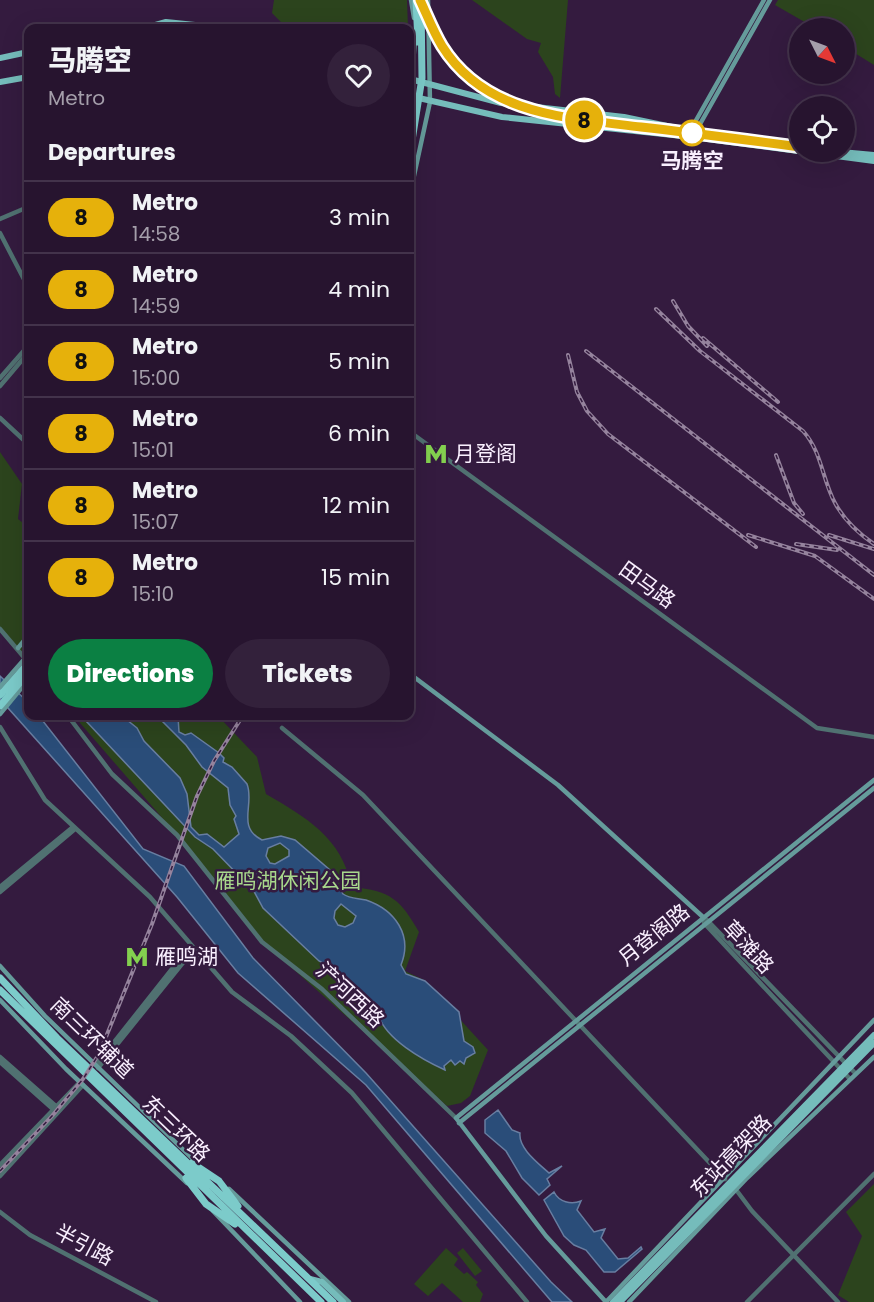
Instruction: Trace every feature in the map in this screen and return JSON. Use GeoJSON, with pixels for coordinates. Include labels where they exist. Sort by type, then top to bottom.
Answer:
{"type":"FeatureCollection","features":[{"type":"Feature","properties":{"kind":"highway"},"geometry":{"type":"LineString","coordinates":[[414,104],[417,80],[416,0]]}},
{"type":"Feature","properties":{"kind":"highway"},"geometry":{"type":"LineString","coordinates":[[414,128],[422,78],[421,0]]}},
{"type":"Feature","properties":{"kind":"highway"},"geometry":{"type":"LineString","coordinates":[[0,695],[24,668]]}},
{"type":"Feature","properties":{"kind":"highway"},"geometry":{"type":"LineString","coordinates":[[0,706],[24,678]]}},
{"type":"Feature","properties":{"kind":"highway","name":"东三环路"},"geometry":{"type":"LineString","coordinates":[[0,978],[57,1038],[333,1302]]}},
{"type":"Feature","properties":{"kind":"highway","name":"东三环路"},"geometry":{"type":"LineString","coordinates":[[0,990],[165,1154],[321,1302]]}},
{"type":"Feature","properties":{"kind":"highway"},"geometry":{"type":"LineString","coordinates":[[174,1150],[219,1181],[276,1248]]}},
{"type":"Feature","properties":{"kind":"highway"},"geometry":{"type":"LineString","coordinates":[[165,1154],[206,1204],[250,1234]]}},
{"type":"Feature","properties":{"kind":"main road"},"geometry":{"type":"LineString","coordinates":[[411,0],[414,24]]}},
{"type":"Feature","properties":{"kind":"main road"},"geometry":{"type":"LineString","coordinates":[[414,176],[430,102],[428,0]]}},
{"type":"Feature","properties":{"kind":"main road"},"geometry":{"type":"LineString","coordinates":[[693,133],[764,0]]}},
{"type":"Feature","properties":{"kind":"main road"},"geometry":{"type":"LineString","coordinates":[[693,133],[770,0]]}},
{"type":"Feature","properties":{"kind":"main road"},"geometry":{"type":"LineString","coordinates":[[159,24],[166,22],[185,24]]}},
{"type":"Feature","properties":{"kind":"main road"},"geometry":{"type":"LineString","coordinates":[[414,28],[414,48]]}},
{"type":"Feature","properties":{"kind":"main road"},"geometry":{"type":"LineString","coordinates":[[0,58],[24,53]]}},
{"type":"Feature","properties":{"kind":"main road"},"geometry":{"type":"LineString","coordinates":[[0,82],[24,78]]}},
{"type":"Feature","properties":{"kind":"main road"},"geometry":{"type":"LineString","coordinates":[[414,81],[501,103],[624,117],[693,133],[874,161]]}},
{"type":"Feature","properties":{"kind":"main road"},"geometry":{"type":"LineString","coordinates":[[414,97],[502,117],[693,133],[789,144]]}},
{"type":"Feature","properties":{"kind":"main road"},"geometry":{"type":"LineString","coordinates":[[855,153],[874,155]]}},
{"type":"Feature","properties":{"kind":"main road"},"geometry":{"type":"LineString","coordinates":[[18,648],[24,641]]}},
{"type":"Feature","properties":{"kind":"main road"},"geometry":{"type":"LineString","coordinates":[[0,687],[24,660]]}},
{"type":"Feature","properties":{"kind":"main road"},"geometry":{"type":"LineString","coordinates":[[414,677],[558,785],[705,920]]}},
{"type":"Feature","properties":{"kind":"main road"},"geometry":{"type":"LineString","coordinates":[[0,714],[24,685]]}},
{"type":"Feature","properties":{"kind":"main road","name":"月登阁路"},"geometry":{"type":"LineString","coordinates":[[458,1120],[580,1025],[874,780]]}},
{"type":"Feature","properties":{"kind":"main road","name":"月登阁路"},"geometry":{"type":"LineString","coordinates":[[458,1120],[576,1019],[874,788]]}},
{"type":"Feature","properties":{"kind":"main road","name":"南三环辅道"},"geometry":{"type":"LineString","coordinates":[[0,966],[97,1067],[349,1302]]}},
{"type":"Feature","properties":{"kind":"main road","name":"南三环辅道"},"geometry":{"type":"LineString","coordinates":[[0,1000],[81,1083],[181,1176],[300,1302]]}},
{"type":"Feature","properties":{"kind":"main road"},"geometry":{"type":"LineString","coordinates":[[606,1302],[874,1020]]}},
{"type":"Feature","properties":{"kind":"main road","name":"东站高架路"},"geometry":{"type":"LineString","coordinates":[[613,1302],[874,1035]]}},
{"type":"Feature","properties":{"kind":"main road","name":"东站高架路"},"geometry":{"type":"LineString","coordinates":[[620,1302],[874,1043]]}},
{"type":"Feature","properties":{"kind":"main road"},"geometry":{"type":"LineString","coordinates":[[629,1302],[736,1190],[849,1078],[874,1057]]}},
{"type":"Feature","properties":{"kind":"main road","name":"浐河西路"},"geometry":{"type":"LineString","coordinates":[[458,1120],[546,1236],[606,1302]]}},
{"type":"Feature","properties":{"kind":"main road"},"geometry":{"type":"LineString","coordinates":[[308,1278],[322,1282],[343,1302]]}},
{"type":"Feature","properties":{"kind":"main road"},"geometry":{"type":"LineString","coordinates":[[305,1287],[316,1302]]}},
{"type":"Feature","properties":{"kind":"street"},"geometry":{"type":"LineString","coordinates":[[0,219],[24,209]]}},
{"type":"Feature","properties":{"kind":"street"},"geometry":{"type":"LineString","coordinates":[[0,233],[24,274]]}},
{"type":"Feature","properties":{"kind":"street"},"geometry":{"type":"LineString","coordinates":[[17,263],[24,278]]}},
{"type":"Feature","properties":{"kind":"street"},"geometry":{"type":"LineString","coordinates":[[0,378],[24,351]]}},
{"type":"Feature","properties":{"kind":"street"},"geometry":{"type":"LineString","coordinates":[[0,386],[24,358]]}},
{"type":"Feature","properties":{"kind":"street"},"geometry":{"type":"LineString","coordinates":[[0,418],[24,440]]}},
{"type":"Feature","properties":{"kind":"street","name":"田马路"},"geometry":{"type":"LineString","coordinates":[[414,437],[817,728],[874,737]]}},
{"type":"Feature","properties":{"kind":"street"},"geometry":{"type":"LineString","coordinates":[[0,629],[24,657]]}},
{"type":"Feature","properties":{"kind":"street","name":"浐河西路"},"geometry":{"type":"LineString","coordinates":[[71,720],[112,774],[177,835],[262,942],[322,989],[458,1120]]}},
{"type":"Feature","properties":{"kind":"street"},"geometry":{"type":"LineString","coordinates":[[0,727],[45,800],[150,897],[244,1003],[291,1036],[364,1106],[527,1302]]}},
{"type":"Feature","properties":{"kind":"street"},"geometry":{"type":"LineString","coordinates":[[282,728],[363,795],[576,1019],[736,1190],[752,1212],[838,1302]]}},
{"type":"Feature","properties":{"kind":"street"},"geometry":{"type":"LineString","coordinates":[[0,887],[74,828]]}},
{"type":"Feature","properties":{"kind":"street"},"geometry":{"type":"LineString","coordinates":[[0,892],[74,828]]}},
{"type":"Feature","properties":{"kind":"street","name":"草滩路"},"geometry":{"type":"LineString","coordinates":[[705,920],[837,1060],[849,1078]]}},
{"type":"Feature","properties":{"kind":"street"},"geometry":{"type":"LineString","coordinates":[[97,1067],[193,947]]}},
{"type":"Feature","properties":{"kind":"street"},"geometry":{"type":"LineString","coordinates":[[0,1057],[57,1110]]}},
{"type":"Feature","properties":{"kind":"street","name":"草滩路"},"geometry":{"type":"LineString","coordinates":[[837,1060],[855,1073]]}},
{"type":"Feature","properties":{"kind":"street"},"geometry":{"type":"LineString","coordinates":[[0,1062],[57,1110]]}},
{"type":"Feature","properties":{"kind":"street"},"geometry":{"type":"LineString","coordinates":[[0,1176],[81,1083]]}},
{"type":"Feature","properties":{"kind":"street"},"geometry":{"type":"LineString","coordinates":[[0,1165],[57,1110]]}},
{"type":"Feature","properties":{"kind":"street"},"geometry":{"type":"LineString","coordinates":[[747,1302],[874,1174]]}},
{"type":"Feature","properties":{"kind":"street","name":"半引路"},"geometry":{"type":"LineString","coordinates":[[0,1212],[30,1235],[156,1302]]}},
{"type":"Feature","properties":{"kind":"green space"},"geometry":{"type":"Polygon","coordinates":[[[274,0],[407,0],[408,24],[283,24],[272,13],[274,0]]]}},
{"type":"Feature","properties":{"kind":"green space"},"geometry":{"type":"Polygon","coordinates":[[[472,0],[568,0],[560,98],[555,94],[553,77],[538,52],[541,43],[527,39],[472,0]]]}},
{"type":"Feature","properties":{"kind":"green space"},"geometry":{"type":"Polygon","coordinates":[[[778,0],[874,0],[874,65],[855,53],[855,18],[798,18],[775,5],[778,0]]]}},
{"type":"Feature","properties":{"kind":"green space"},"geometry":{"type":"Polygon","coordinates":[[[0,452],[22,484],[18,519],[24,524],[24,657],[0,629],[0,452]]]}},
{"type":"Feature","properties":{"kind":"green space","name":"雁鸣湖休闲公园"},"geometry":{"type":"Polygon","coordinates":[[[77,720],[222,720],[257,757],[266,794],[308,821],[331,842],[347,870],[352,887],[385,894],[400,904],[412,921],[419,932],[405,971],[424,980],[488,1050],[470,1096],[461,1103],[447,1106],[265,944],[177,835],[77,720]]]}},
{"type":"Feature","properties":{"kind":"green space"},"geometry":{"type":"Polygon","coordinates":[[[874,1184],[874,1302],[849,1302],[838,1295],[862,1236],[846,1212],[874,1184]]]}},
{"type":"Feature","properties":{"kind":"green space"},"geometry":{"type":"Polygon","coordinates":[[[446,1248],[458,1259],[454,1265],[464,1274],[467,1272],[478,1282],[476,1285],[483,1294],[480,1302],[463,1302],[442,1283],[428,1296],[414,1284],[446,1248]]]}},
{"type":"Feature","properties":{"kind":"green space"},"geometry":{"type":"Polygon","coordinates":[[[463,1248],[482,1271],[475,1276],[457,1253],[463,1248]]]}},
{"type":"Feature","properties":{"kind":"water"},"geometry":{"type":"Polygon","coordinates":[[[0,676],[24,698],[24,720],[42,720],[143,849],[184,866],[253,958],[366,1073],[551,1282],[572,1302],[552,1302],[366,1085],[238,973],[177,897],[0,699],[0,676]]]}},
{"type":"Feature","properties":{"kind":"water"},"geometry":{"type":"Polygon","coordinates":[[[85,720],[127,720],[137,728],[144,741],[180,778],[187,794],[191,827],[199,835],[207,834],[224,847],[239,834],[234,819],[236,816],[230,805],[228,788],[202,767],[186,745],[161,720],[178,720],[179,732],[185,735],[191,733],[219,753],[224,758],[223,762],[232,767],[247,784],[248,822],[254,835],[262,840],[281,836],[295,840],[330,870],[343,894],[376,904],[393,917],[403,934],[405,944],[401,965],[406,974],[425,981],[459,1012],[464,1041],[473,1047],[475,1053],[466,1058],[464,1064],[460,1061],[455,1065],[451,1060],[444,1066],[445,1070],[406,1048],[388,1032],[374,1007],[350,983],[336,970],[319,961],[263,908],[250,884],[248,885],[213,849],[195,837],[85,720]],[[280,843],[268,848],[266,856],[270,863],[275,864],[289,856],[289,850],[280,843]],[[341,904],[335,911],[334,918],[338,925],[345,927],[353,923],[356,916],[341,904]]]}},
{"type":"Feature","properties":{"kind":"water"},"geometry":{"type":"Polygon","coordinates":[[[498,1110],[512,1130],[520,1133],[522,1144],[530,1155],[549,1173],[562,1166],[547,1179],[550,1185],[539,1195],[522,1178],[506,1151],[485,1133],[485,1120],[498,1110]]]}},
{"type":"Feature","properties":{"kind":"water"},"geometry":{"type":"Polygon","coordinates":[[[554,1192],[566,1202],[581,1201],[577,1210],[594,1232],[605,1229],[601,1238],[618,1259],[628,1258],[641,1247],[642,1249],[615,1272],[604,1272],[586,1250],[574,1245],[564,1236],[544,1200],[554,1192]]]}},
{"type":"Feature","properties":{"kind":"railway"},"geometry":{"type":"LineString","coordinates":[[673,301],[688,326],[707,346]]}},
{"type":"Feature","properties":{"kind":"railway"},"geometry":{"type":"LineString","coordinates":[[656,309],[700,351],[803,431],[814,448],[839,509],[852,526],[874,544]]}},
{"type":"Feature","properties":{"kind":"railway"},"geometry":{"type":"LineString","coordinates":[[703,338],[778,402]]}},
{"type":"Feature","properties":{"kind":"railway"},"geometry":{"type":"LineString","coordinates":[[586,351],[874,575]]}},
{"type":"Feature","properties":{"kind":"railway"},"geometry":{"type":"LineString","coordinates":[[568,355],[577,392],[587,411],[608,434],[756,547]]}},
{"type":"Feature","properties":{"kind":"railway"},"geometry":{"type":"LineString","coordinates":[[776,455],[794,503],[803,514]]}},
{"type":"Feature","properties":{"kind":"railway"},"geometry":{"type":"LineString","coordinates":[[748,535],[815,556],[874,599]]}},
{"type":"Feature","properties":{"kind":"railway"},"geometry":{"type":"LineString","coordinates":[[829,535],[874,549]]}},
{"type":"Feature","properties":{"kind":"railway"},"geometry":{"type":"LineString","coordinates":[[796,544],[837,550]]}},
{"type":"Feature","properties":{"kind":"railway"},"geometry":{"type":"LineString","coordinates":[[0,1171],[52,1116],[83,1079],[99,1054],[152,924],[197,796],[214,761],[240,720]]}},
{"type":"Feature","properties":{"kind":"metro line","name":"8"},"geometry":{"type":"LineString","coordinates":[[420,0],[442,46],[454,62],[482,87],[513,104],[544,114],[567,118],[789,146]]}},
{"type":"Feature","properties":{"kind":"place","name":"马腾空"},"geometry":{"type":"Point","coordinates":[692,133]}},
{"type":"Feature","properties":{"kind":"place","name":"月登阁"},"geometry":{"type":"Point","coordinates":[436,454]}},
{"type":"Feature","properties":{"kind":"place","name":"雁鸣湖"},"geometry":{"type":"Point","coordinates":[137,957]}}]}
